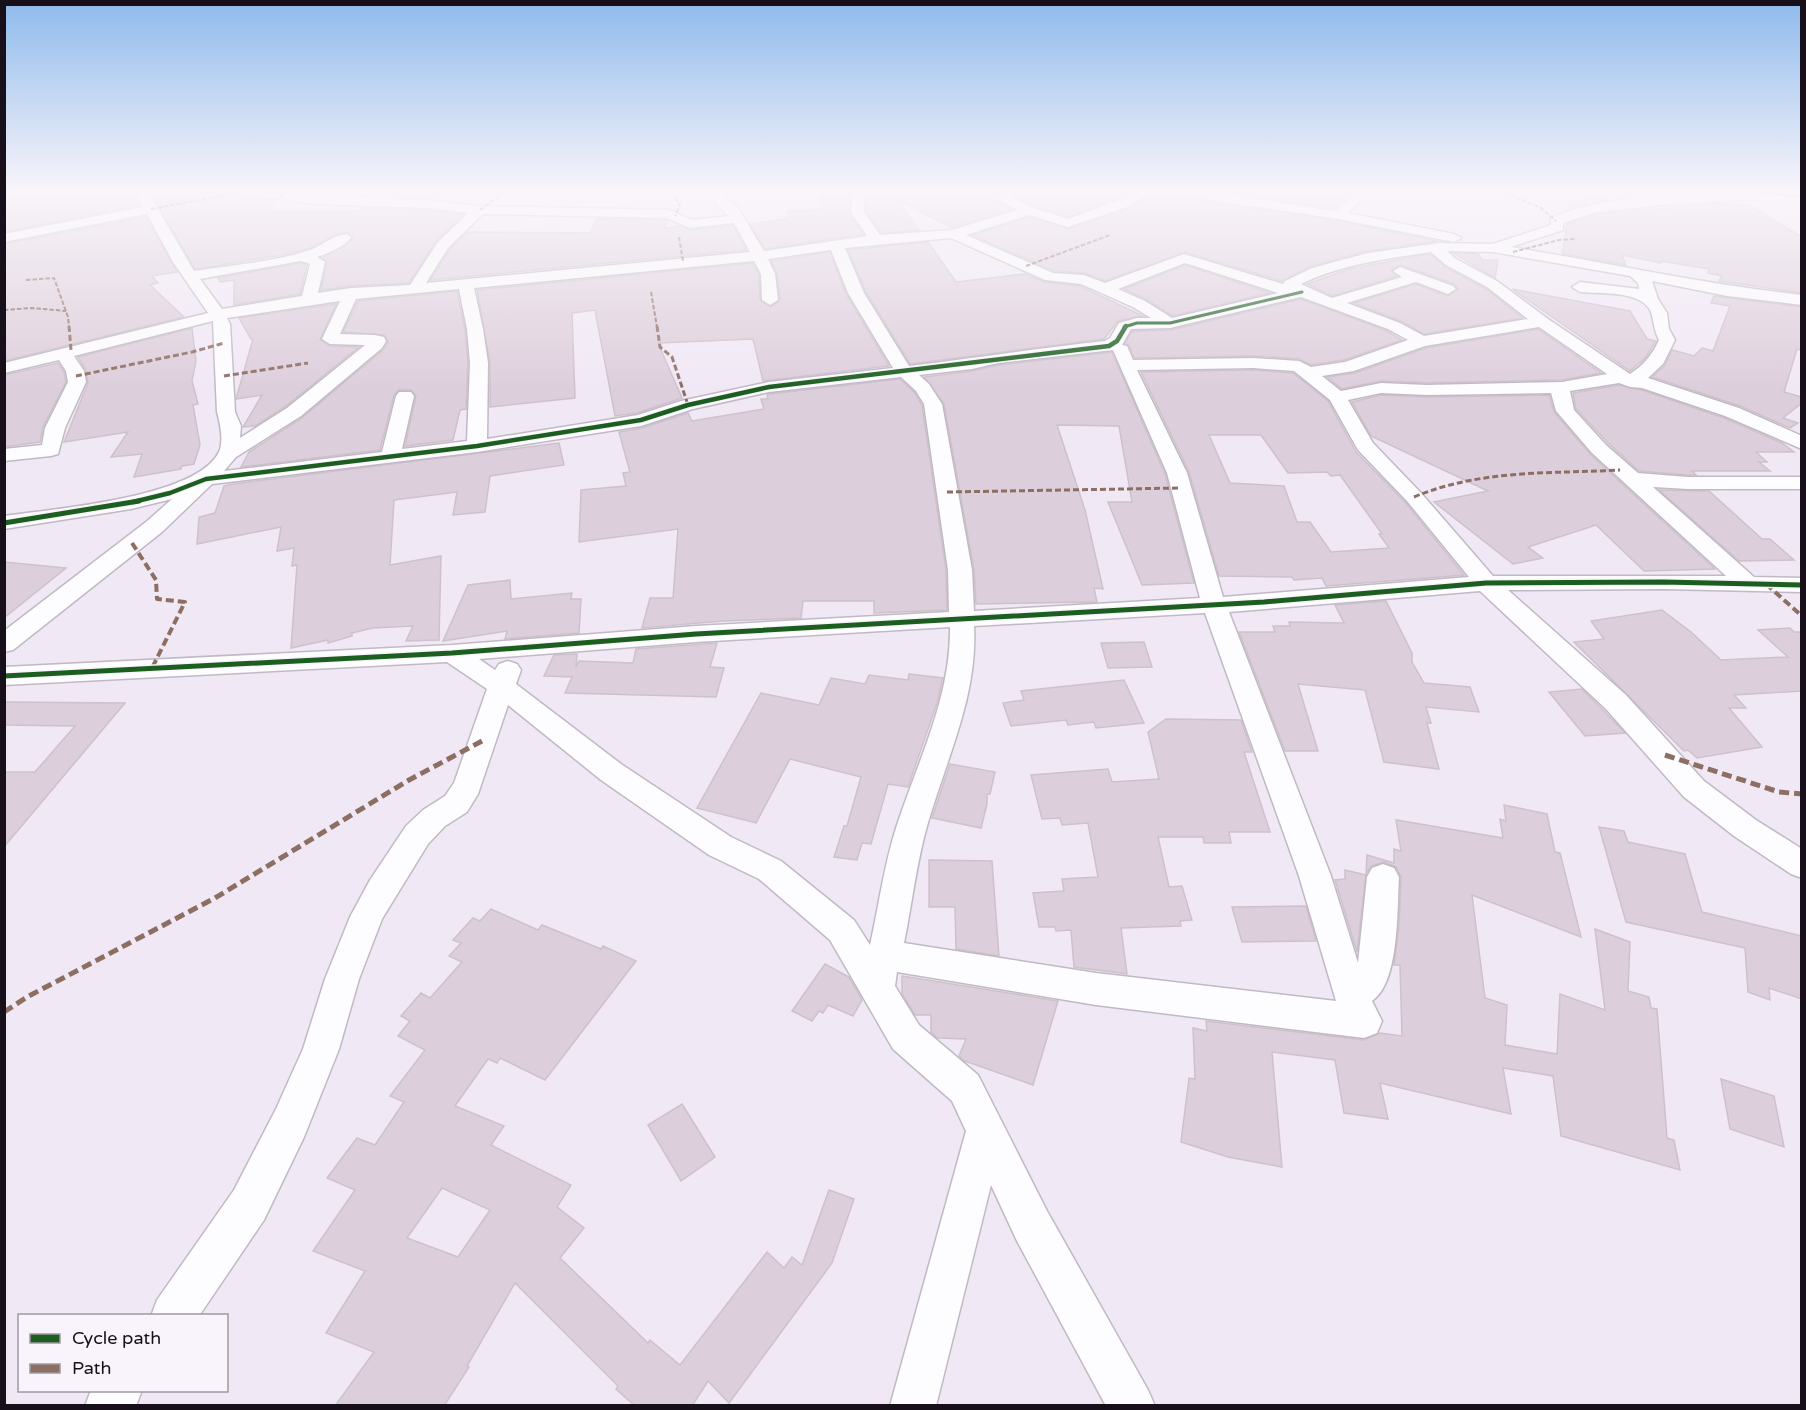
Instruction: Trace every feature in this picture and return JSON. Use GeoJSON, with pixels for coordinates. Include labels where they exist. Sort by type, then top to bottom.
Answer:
{"type":"FeatureCollection","features":[{"type":"Feature","properties":{"kind":"street"},"geometry":{"type":"LineString","coordinates":[[179,258],[189,276],[218,315],[224,343],[226,412],[231,426],[229,453]]}},
{"type":"Feature","properties":{"kind":"street"},"geometry":{"type":"LineString","coordinates":[[189,276],[291,258]]}},
{"type":"Feature","properties":{"kind":"street"},"geometry":{"type":"LineString","coordinates":[[306,258],[318,262],[309,298]]}},
{"type":"Feature","properties":{"kind":"street"},"geometry":{"type":"LineString","coordinates":[[416,288],[434,258]]}},
{"type":"Feature","properties":{"kind":"street"},"geometry":{"type":"LineString","coordinates":[[4,368],[218,315],[309,298],[732,258]]}},
{"type":"Feature","properties":{"kind":"street"},"geometry":{"type":"LineString","coordinates":[[760,258],[768,274],[770,300]]}},
{"type":"Feature","properties":{"kind":"street"},"geometry":{"type":"LineString","coordinates":[[842,258],[856,293],[904,371],[923,388],[933,404],[960,570],[964,619],[963,651],[955,697],[912,825],[880,970]]}},
{"type":"Feature","properties":{"kind":"street"},"geometry":{"type":"LineString","coordinates":[[1007,258],[1050,277],[1084,280],[1138,304],[1170,323]]}},
{"type":"Feature","properties":{"kind":"street"},"geometry":{"type":"LineString","coordinates":[[1104,289],[1184,258],[1331,303],[1394,326],[1422,341]]}},
{"type":"Feature","properties":{"kind":"street"},"geometry":{"type":"LineString","coordinates":[[1298,292],[1290,284],[1317,271],[1368,258],[1448,290]]}},
{"type":"Feature","properties":{"kind":"street"},"geometry":{"type":"LineString","coordinates":[[1446,258],[1451,262],[1498,264],[1573,261],[1727,291],[1802,300]]}},
{"type":"Feature","properties":{"kind":"street"},"geometry":{"type":"LineString","coordinates":[[1476,258],[1498,264],[1508,258]]}},
{"type":"Feature","properties":{"kind":"street"},"geometry":{"type":"LineString","coordinates":[[1483,258],[1498,264],[1542,322],[1630,381]]}},
{"type":"Feature","properties":{"kind":"street"},"geometry":{"type":"LineString","coordinates":[[1573,261],[1575,276],[1583,293],[1638,293],[1650,299]]}},
{"type":"Feature","properties":{"kind":"street"},"geometry":{"type":"LineString","coordinates":[[1630,381],[1651,369],[1661,355],[1667,340],[1661,329],[1659,313],[1650,299],[1645,281],[1634,272]]}},
{"type":"Feature","properties":{"kind":"street"},"geometry":{"type":"LineString","coordinates":[[1331,303],[1415,278]]}},
{"type":"Feature","properties":{"kind":"street"},"geometry":{"type":"LineString","coordinates":[[465,284],[476,329],[479,363],[477,446]]}},
{"type":"Feature","properties":{"kind":"street"},"geometry":{"type":"LineString","coordinates":[[4,523],[131,503],[170,493],[206,479],[390,458],[641,420],[688,405],[769,387],[1109,346],[1117,341],[1125,326],[1137,323],[1170,323],[1298,292]]}},
{"type":"Feature","properties":{"kind":"street"},"geometry":{"type":"LineString","coordinates":[[4,644],[154,527],[206,479],[229,453],[294,412],[378,341],[330,339],[351,293]]}},
{"type":"Feature","properties":{"kind":"street"},"geometry":{"type":"LineString","coordinates":[[1307,373],[1347,367],[1422,341],[1542,322]]}},
{"type":"Feature","properties":{"kind":"street"},"geometry":{"type":"LineString","coordinates":[[880,970],[1096,989],[1364,1021],[1351,995],[1315,876],[1214,605],[1177,473],[1117,341]]}},
{"type":"Feature","properties":{"kind":"street"},"geometry":{"type":"LineString","coordinates":[[4,455],[51,450],[55,428],[76,382],[75,371],[63,353]]}},
{"type":"Feature","properties":{"kind":"street"},"geometry":{"type":"LineString","coordinates":[[1126,365],[1290,364],[1299,366],[1337,397],[1365,446],[1414,497],[1486,583],[1595,681],[1694,789],[1745,828],[1802,865]]}},
{"type":"Feature","properties":{"kind":"street"},"geometry":{"type":"LineString","coordinates":[[1337,397],[1381,388],[1427,390],[1562,387],[1619,378],[1645,383],[1713,405],[1802,443]]}},
{"type":"Feature","properties":{"kind":"street"},"geometry":{"type":"LineString","coordinates":[[1562,387],[1560,395],[1565,411],[1599,449],[1747,583]]}},
{"type":"Feature","properties":{"kind":"street"},"geometry":{"type":"LineString","coordinates":[[390,458],[405,396]]}},
{"type":"Feature","properties":{"kind":"street"},"geometry":{"type":"LineString","coordinates":[[1630,479],[1688,483],[1802,483]]}},
{"type":"Feature","properties":{"kind":"street"},"geometry":{"type":"LineString","coordinates":[[4,676],[452,653],[696,634],[1214,605],[1486,583],[1556,581],[1802,585]]}},
{"type":"Feature","properties":{"kind":"street"},"geometry":{"type":"LineString","coordinates":[[174,1314],[249,1206],[290,1123],[321,1049],[342,979],[366,916],[381,889],[417,835],[434,818],[456,804],[468,786],[501,686],[521,648]]}},
{"type":"Feature","properties":{"kind":"street"},"geometry":{"type":"LineString","coordinates":[[452,653],[501,686],[620,778],[720,846],[770,870],[842,930],[880,970],[906,1037],[965,1088],[1032,1226],[1132,1406]]}},
{"type":"Feature","properties":{"kind":"street"},"geometry":{"type":"LineString","coordinates":[[1351,995],[1365,986],[1375,967],[1383,878]]}},
{"type":"Feature","properties":{"kind":"street"},"geometry":{"type":"LineString","coordinates":[[913,1406],[986,1128]]}},
{"type":"Feature","properties":{"kind":"street"},"geometry":{"type":"LineString","coordinates":[[108,1406],[118,1392]]}},
{"type":"Feature","properties":{"kind":"building"},"geometry":{"type":"Polygon","coordinates":[[[4,258],[169,258],[177,272],[152,276],[158,283],[150,285],[184,317],[4,361],[4,258]]]}},
{"type":"Feature","properties":{"kind":"building"},"geometry":{"type":"Polygon","coordinates":[[[188,258],[265,258],[195,269],[188,258]]]}},
{"type":"Feature","properties":{"kind":"building"},"geometry":{"type":"Polygon","coordinates":[[[322,258],[425,258],[409,283],[321,290],[327,262],[322,258]]]}},
{"type":"Feature","properties":{"kind":"building"},"geometry":{"type":"Polygon","coordinates":[[[444,258],[664,258],[430,280],[444,258]]]}},
{"type":"Feature","properties":{"kind":"building"},"geometry":{"type":"Polygon","coordinates":[[[792,258],[832,258],[846,294],[889,366],[763,381],[753,339],[658,343],[682,398],[637,413],[615,416],[595,310],[572,313],[575,398],[490,407],[490,363],[477,290],[753,263],[759,275],[760,300],[771,307],[780,300],[777,274],[771,261],[792,258]]]}},
{"type":"Feature","properties":{"kind":"building"},"geometry":{"type":"Polygon","coordinates":[[[851,258],[939,258],[956,282],[1025,274],[1045,282],[1080,286],[1143,316],[1118,321],[1104,339],[910,364],[866,292],[851,258]]]}},
{"type":"Feature","properties":{"kind":"building"},"geometry":{"type":"Polygon","coordinates":[[[1024,258],[1169,258],[1105,281],[1084,273],[1054,271],[1024,258]]]}},
{"type":"Feature","properties":{"kind":"building"},"geometry":{"type":"Polygon","coordinates":[[[1204,258],[1342,258],[1311,266],[1282,281],[1204,258]]]}},
{"type":"Feature","properties":{"kind":"building"},"geometry":{"type":"Polygon","coordinates":[[[1409,258],[1434,258],[1445,267],[1486,289],[1523,318],[1424,334],[1401,321],[1354,303],[1416,284],[1447,296],[1458,289],[1454,284],[1401,265],[1391,270],[1397,276],[1332,296],[1307,284],[1349,269],[1409,258]]]}},
{"type":"Feature","properties":{"kind":"building"},"geometry":{"type":"Polygon","coordinates":[[[1461,258],[1498,260],[1495,278],[1461,258]]]}},
{"type":"Feature","properties":{"kind":"building"},"geometry":{"type":"Polygon","coordinates":[[[1584,258],[1623,258],[1626,265],[1584,258]]]}},
{"type":"Feature","properties":{"kind":"building"},"geometry":{"type":"Polygon","coordinates":[[[1636,258],[1802,258],[1802,293],[1719,281],[1722,276],[1708,273],[1709,269],[1661,261],[1661,263],[1636,258]]]}},
{"type":"Feature","properties":{"kind":"building"},"geometry":{"type":"Polygon","coordinates":[[[301,263],[307,265],[300,294],[234,305],[234,280],[220,282],[218,278],[301,263]]]}},
{"type":"Feature","properties":{"kind":"building"},"geometry":{"type":"Polygon","coordinates":[[[1185,265],[1270,293],[1172,316],[1146,299],[1124,289],[1185,265]]]}},
{"type":"Feature","properties":{"kind":"building"},"geometry":{"type":"Polygon","coordinates":[[[1512,289],[1630,311],[1647,339],[1656,341],[1645,358],[1630,371],[1512,289]]]}},
{"type":"Feature","properties":{"kind":"building"},"geometry":{"type":"Polygon","coordinates":[[[457,291],[465,329],[468,363],[466,409],[460,410],[453,440],[405,446],[416,396],[411,390],[399,390],[394,395],[380,450],[241,467],[249,452],[302,418],[384,349],[388,342],[384,335],[343,332],[358,301],[457,291]]]}},
{"type":"Feature","properties":{"kind":"building"},"geometry":{"type":"Polygon","coordinates":[[[1714,296],[1802,307],[1802,350],[1797,349],[1784,392],[1802,397],[1802,403],[1783,418],[1798,423],[1790,428],[1740,406],[1652,377],[1665,365],[1672,350],[1694,356],[1702,348],[1713,351],[1730,306],[1711,303],[1714,296]]]}},
{"type":"Feature","properties":{"kind":"building"},"geometry":{"type":"Polygon","coordinates":[[[1301,299],[1387,331],[1402,340],[1344,360],[1311,365],[1299,359],[1253,356],[1134,358],[1129,345],[1125,343],[1132,331],[1171,330],[1301,299]]]}},
{"type":"Feature","properties":{"kind":"building"},"geometry":{"type":"Polygon","coordinates":[[[336,304],[320,340],[330,346],[359,347],[286,406],[255,426],[243,427],[262,395],[236,399],[253,339],[239,318],[336,304]]]}},
{"type":"Feature","properties":{"kind":"building"},"geometry":{"type":"Polygon","coordinates":[[[192,328],[196,361],[192,381],[198,404],[193,405],[200,445],[194,464],[182,466],[181,469],[134,477],[142,454],[111,457],[128,432],[64,442],[88,383],[86,370],[78,357],[192,328]]]}},
{"type":"Feature","properties":{"kind":"building"},"geometry":{"type":"Polygon","coordinates":[[[1538,329],[1601,373],[1562,380],[1427,383],[1381,381],[1342,389],[1327,377],[1355,373],[1426,348],[1538,329]]]}},
{"type":"Feature","properties":{"kind":"building"},"geometry":{"type":"Polygon","coordinates":[[[1112,352],[1165,474],[1194,583],[1142,585],[1108,502],[1132,502],[1119,426],[1057,425],[1085,510],[1103,589],[1094,588],[1097,602],[976,604],[974,570],[944,404],[924,377],[998,365],[1112,352]]]}},
{"type":"Feature","properties":{"kind":"building"},"geometry":{"type":"Polygon","coordinates":[[[58,363],[64,372],[66,382],[43,427],[40,442],[4,447],[4,375],[58,363]]]}},
{"type":"Feature","properties":{"kind":"building"},"geometry":{"type":"Polygon","coordinates":[[[1253,370],[1293,373],[1328,401],[1356,452],[1405,502],[1464,575],[1326,586],[1322,578],[1294,580],[1292,577],[1219,576],[1189,472],[1141,372],[1253,370]],[[1209,435],[1230,483],[1284,486],[1297,522],[1310,522],[1331,552],[1389,548],[1379,534],[1382,534],[1340,475],[1331,476],[1327,472],[1288,473],[1261,435],[1209,435]]]}},
{"type":"Feature","properties":{"kind":"building"},"geometry":{"type":"Polygon","coordinates":[[[900,379],[914,392],[922,405],[946,570],[947,610],[874,613],[874,601],[803,601],[801,618],[723,621],[642,628],[650,598],[673,598],[678,529],[579,542],[581,490],[626,486],[623,473],[630,472],[619,432],[642,428],[688,413],[692,421],[764,409],[761,399],[768,399],[769,394],[900,379]]]}},
{"type":"Feature","properties":{"kind":"building"},"geometry":{"type":"Polygon","coordinates":[[[1619,385],[1642,390],[1724,418],[1782,443],[1794,452],[1756,452],[1767,462],[1759,462],[1770,471],[1692,471],[1696,475],[1688,475],[1639,471],[1576,409],[1573,393],[1619,385]]]}},
{"type":"Feature","properties":{"kind":"building"},"geometry":{"type":"Polygon","coordinates":[[[1381,395],[1427,397],[1549,395],[1554,412],[1590,454],[1715,569],[1644,571],[1596,525],[1528,547],[1543,558],[1513,564],[1434,502],[1488,491],[1371,436],[1352,402],[1381,395]]]}},
{"type":"Feature","properties":{"kind":"building"},"geometry":{"type":"Polygon","coordinates":[[[559,443],[564,465],[490,476],[485,512],[453,515],[457,492],[394,500],[390,565],[441,556],[439,640],[406,641],[413,626],[373,628],[352,633],[352,636],[328,643],[328,640],[291,648],[297,565],[292,566],[294,548],[277,551],[281,527],[197,544],[199,517],[215,513],[224,486],[559,443]]]}},
{"type":"Feature","properties":{"kind":"building"},"geometry":{"type":"Polygon","coordinates":[[[1659,490],[1709,491],[1762,539],[1770,539],[1794,560],[1739,561],[1659,490]]]}},
{"type":"Feature","properties":{"kind":"building"},"geometry":{"type":"Polygon","coordinates":[[[4,562],[66,568],[4,618],[4,562]]]}},
{"type":"Feature","properties":{"kind":"building"},"geometry":{"type":"Polygon","coordinates":[[[510,580],[511,599],[572,593],[571,599],[581,599],[579,633],[505,639],[507,631],[443,641],[468,585],[510,580]]]}},
{"type":"Feature","properties":{"kind":"building"},"geometry":{"type":"Polygon","coordinates":[[[1386,601],[1412,653],[1412,662],[1424,683],[1470,687],[1479,712],[1426,707],[1431,723],[1427,723],[1439,769],[1384,762],[1365,690],[1298,684],[1318,751],[1285,751],[1239,632],[1275,632],[1273,626],[1290,626],[1289,622],[1344,623],[1335,605],[1386,601]]]}},
{"type":"Feature","properties":{"kind":"building"},"geometry":{"type":"Polygon","coordinates":[[[1662,610],[1691,632],[1721,660],[1788,657],[1758,630],[1790,628],[1794,632],[1802,632],[1802,691],[1734,695],[1746,708],[1729,708],[1762,747],[1697,758],[1688,750],[1684,751],[1574,642],[1604,639],[1591,621],[1662,610]]]}},
{"type":"Feature","properties":{"kind":"building"},"geometry":{"type":"Polygon","coordinates":[[[1144,642],[1152,667],[1108,668],[1101,643],[1144,642]]]}},
{"type":"Feature","properties":{"kind":"building"},"geometry":{"type":"Polygon","coordinates":[[[717,643],[710,667],[724,668],[716,697],[565,693],[572,677],[544,676],[554,655],[577,654],[576,667],[579,661],[633,663],[636,649],[717,643]]]}},
{"type":"Feature","properties":{"kind":"building"},"geometry":{"type":"Polygon","coordinates":[[[909,674],[943,678],[937,703],[908,787],[888,784],[871,844],[862,843],[857,860],[834,857],[844,826],[847,826],[861,777],[790,759],[756,823],[697,808],[761,693],[819,705],[831,678],[865,684],[869,675],[908,680],[909,674]]]}},
{"type":"Feature","properties":{"kind":"building"},"geometry":{"type":"Polygon","coordinates":[[[1124,680],[1144,723],[1096,728],[1094,722],[1068,725],[1066,720],[1011,726],[1003,703],[1024,700],[1021,691],[1124,680]]]}},
{"type":"Feature","properties":{"kind":"building"},"geometry":{"type":"Polygon","coordinates":[[[1582,689],[1625,733],[1585,736],[1549,692],[1582,689]]]}},
{"type":"Feature","properties":{"kind":"building"},"geometry":{"type":"Polygon","coordinates":[[[4,702],[125,703],[4,847],[4,772],[35,772],[75,726],[4,725],[4,702]]]}},
{"type":"Feature","properties":{"kind":"building"},"geometry":{"type":"Polygon","coordinates":[[[1166,719],[1241,720],[1252,752],[1244,752],[1270,832],[1229,832],[1231,843],[1204,843],[1203,837],[1158,837],[1169,887],[1182,886],[1192,920],[1180,921],[1181,926],[1121,928],[1127,974],[1074,967],[1071,930],[1056,931],[1055,927],[1039,927],[1033,893],[1064,891],[1062,879],[1098,877],[1088,823],[1062,825],[1060,818],[1042,819],[1031,775],[1108,769],[1112,782],[1159,779],[1148,732],[1166,719]]]}},
{"type":"Feature","properties":{"kind":"building"},"geometry":{"type":"Polygon","coordinates":[[[950,764],[995,772],[990,794],[987,794],[981,828],[932,818],[950,764]]]}},
{"type":"Feature","properties":{"kind":"building"},"geometry":{"type":"Polygon","coordinates":[[[1504,805],[1547,814],[1555,852],[1560,853],[1581,937],[1472,895],[1485,998],[1507,1005],[1505,1045],[1557,1054],[1560,994],[1605,1010],[1595,929],[1630,942],[1628,991],[1649,997],[1651,1008],[1657,1009],[1667,1138],[1674,1140],[1680,1170],[1561,1136],[1553,1076],[1503,1068],[1511,1114],[1380,1083],[1388,1119],[1344,1113],[1335,1060],[1272,1052],[1282,1167],[1228,1157],[1181,1142],[1189,1078],[1195,1079],[1193,1028],[1207,1031],[1206,1021],[1364,1040],[1380,1033],[1402,1036],[1400,965],[1394,965],[1399,925],[1401,877],[1396,867],[1384,862],[1371,866],[1366,874],[1367,855],[1394,863],[1394,849],[1401,851],[1396,820],[1503,838],[1500,819],[1506,821],[1504,805]]]}},
{"type":"Feature","properties":{"kind":"building"},"geometry":{"type":"Polygon","coordinates":[[[1599,827],[1624,831],[1628,842],[1685,854],[1702,912],[1802,936],[1802,999],[1769,988],[1770,1000],[1748,992],[1745,948],[1626,922],[1599,827]]]}},
{"type":"Feature","properties":{"kind":"building"},"geometry":{"type":"Polygon","coordinates":[[[929,860],[992,861],[999,956],[956,949],[955,907],[929,907],[929,860]]]}},
{"type":"Feature","properties":{"kind":"building"},"geometry":{"type":"Polygon","coordinates":[[[1345,870],[1366,875],[1357,952],[1335,880],[1345,879],[1345,870]]]}},
{"type":"Feature","properties":{"kind":"building"},"geometry":{"type":"Polygon","coordinates":[[[1306,906],[1316,941],[1242,942],[1232,907],[1306,906]]]}},
{"type":"Feature","properties":{"kind":"building"},"geometry":{"type":"Polygon","coordinates":[[[491,909],[538,930],[542,925],[601,949],[603,946],[636,961],[545,1080],[500,1058],[497,1063],[488,1059],[455,1106],[504,1126],[491,1145],[571,1185],[557,1207],[584,1228],[560,1258],[648,1343],[650,1340],[680,1365],[767,1252],[784,1268],[792,1257],[802,1265],[829,1190],[854,1199],[832,1263],[729,1403],[708,1381],[692,1406],[635,1406],[515,1283],[467,1366],[469,1367],[444,1406],[335,1406],[374,1352],[326,1333],[365,1271],[313,1251],[355,1190],[327,1178],[357,1138],[375,1145],[404,1102],[390,1096],[425,1050],[398,1036],[410,1021],[401,1016],[421,993],[430,998],[462,962],[449,956],[461,943],[453,940],[473,918],[480,921],[491,909]],[[442,1188],[407,1238],[458,1257],[490,1210],[442,1188]]]}},
{"type":"Feature","properties":{"kind":"building"},"geometry":{"type":"Polygon","coordinates":[[[825,964],[849,977],[862,1000],[853,1016],[828,1005],[823,1013],[819,1011],[812,1021],[792,1011],[825,964]]]}},
{"type":"Feature","properties":{"kind":"building"},"geometry":{"type":"Polygon","coordinates":[[[902,976],[1058,1001],[1033,1085],[965,1061],[959,1056],[966,1039],[937,1038],[931,1032],[931,1015],[915,1015],[902,994],[902,976]]]}},
{"type":"Feature","properties":{"kind":"building"},"geometry":{"type":"Polygon","coordinates":[[[1721,1079],[1774,1096],[1784,1147],[1730,1129],[1721,1079]]]}},
{"type":"Feature","properties":{"kind":"building"},"geometry":{"type":"Polygon","coordinates":[[[682,1104],[715,1157],[681,1181],[648,1125],[682,1104]]]}},
{"type":"Feature","properties":{"kind":"marked path"},"geometry":{"type":"LineString","coordinates":[[1026,266],[1053,258]]}},
{"type":"Feature","properties":{"kind":"marked path"},"geometry":{"type":"LineString","coordinates":[[26,280],[54,278],[68,317],[71,350]]}},
{"type":"Feature","properties":{"kind":"marked path"},"geometry":{"type":"LineString","coordinates":[[651,292],[660,347],[672,357],[688,405]]}},
{"type":"Feature","properties":{"kind":"marked path"},"geometry":{"type":"LineString","coordinates":[[4,310],[32,308],[66,311]]}},
{"type":"Feature","properties":{"kind":"marked path"},"geometry":{"type":"LineString","coordinates":[[76,376],[192,352],[224,343]]}},
{"type":"Feature","properties":{"kind":"marked path"},"geometry":{"type":"LineString","coordinates":[[224,376],[308,363]]}},
{"type":"Feature","properties":{"kind":"marked path"},"geometry":{"type":"LineString","coordinates":[[1414,497],[1438,487],[1489,476],[1620,470]]}},
{"type":"Feature","properties":{"kind":"marked path"},"geometry":{"type":"LineString","coordinates":[[947,492],[1181,488]]}},
{"type":"Feature","properties":{"kind":"marked path"},"geometry":{"type":"LineString","coordinates":[[132,543],[156,580],[157,599],[185,602],[151,670]]}},
{"type":"Feature","properties":{"kind":"marked path"},"geometry":{"type":"LineString","coordinates":[[1766,584],[1802,616]]}},
{"type":"Feature","properties":{"kind":"marked path"},"geometry":{"type":"LineString","coordinates":[[4,1012],[27,997],[215,898],[409,780],[482,741]]}},
{"type":"Feature","properties":{"kind":"marked path"},"geometry":{"type":"LineString","coordinates":[[1665,755],[1779,792],[1802,794]]}},
{"type":"Feature","properties":{"kind":"cycle path"},"geometry":{"type":"LineString","coordinates":[[4,523],[131,503],[170,493],[206,479],[477,446],[641,420],[688,405],[769,387],[1109,346],[1117,341],[1125,326],[1137,323],[1170,323],[1302,292]]}},
{"type":"Feature","properties":{"kind":"cycle path"},"geometry":{"type":"LineString","coordinates":[[4,676],[452,653],[696,634],[1264,602],[1486,583],[1663,582],[1802,585]]}}]}
